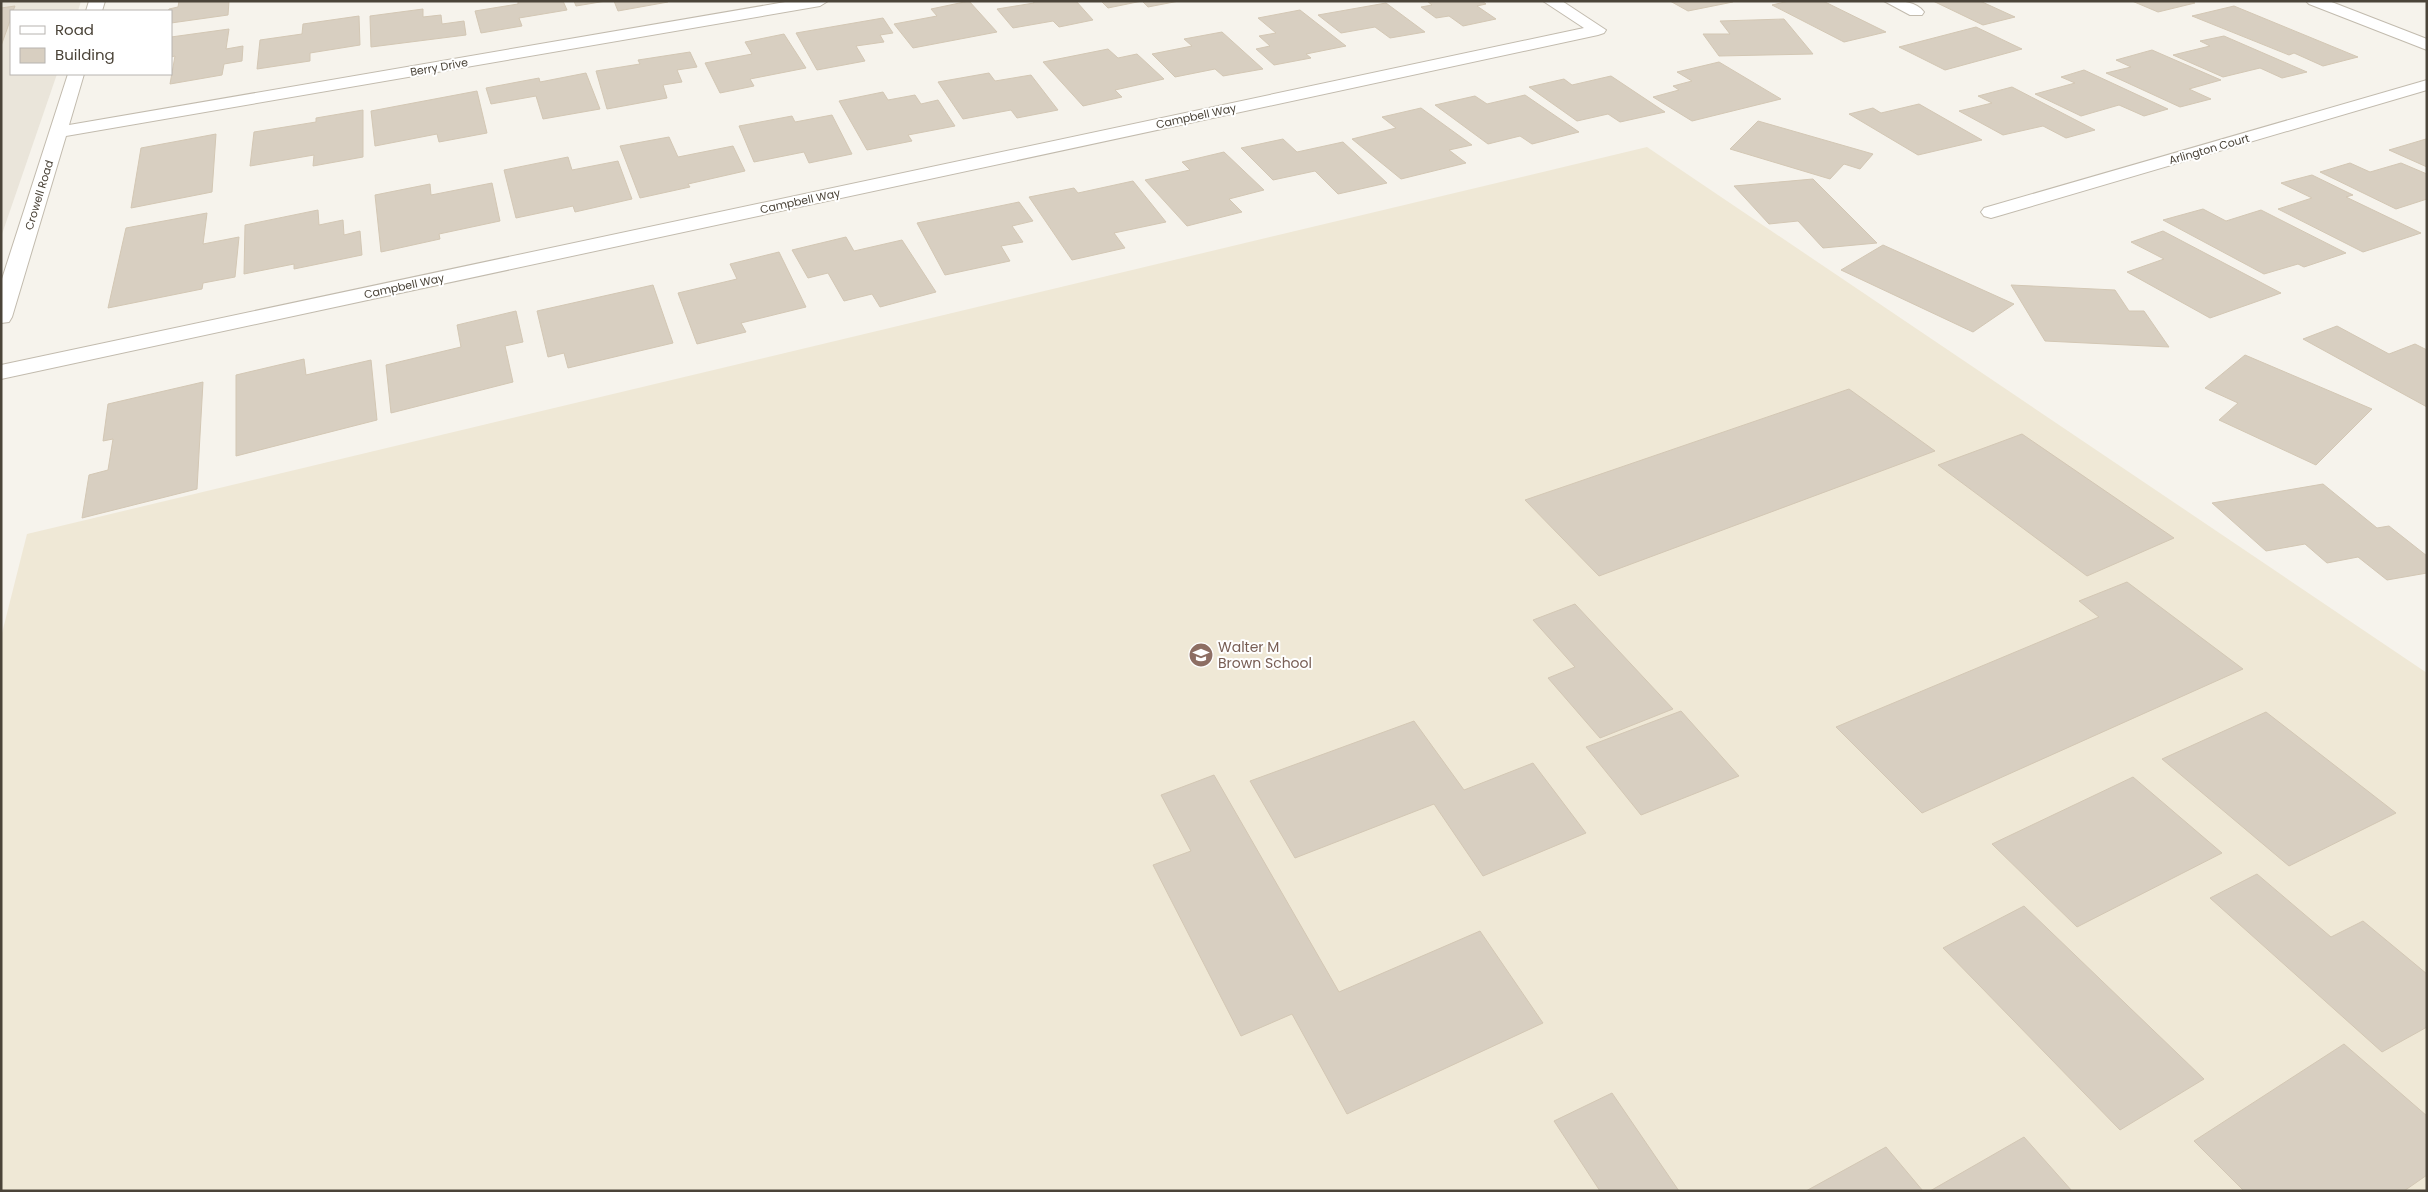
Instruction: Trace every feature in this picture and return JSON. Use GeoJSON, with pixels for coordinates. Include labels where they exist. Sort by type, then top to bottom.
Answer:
{"type":"FeatureCollection","features":[{"type":"Feature","properties":{"kind":"street","name":"Berry Drive"},"geometry":{"type":"LineString","coordinates":[[59,132],[820,1]]}},
{"type":"Feature","properties":{"kind":"street","name":"Campbell Way"},"geometry":{"type":"LineString","coordinates":[[1,372],[1598,30],[1552,1]]}},
{"type":"Feature","properties":{"kind":"street"},"geometry":{"type":"LineString","coordinates":[[1892,1],[1916,12]]}},
{"type":"Feature","properties":{"kind":"street"},"geometry":{"type":"LineString","coordinates":[[2314,1],[2427,45]]}},
{"type":"Feature","properties":{"kind":"street","name":"Crowell Road"},"geometry":{"type":"LineString","coordinates":[[1,317],[76,75]]}},
{"type":"Feature","properties":{"kind":"street","name":"Arlington Court"},"geometry":{"type":"LineString","coordinates":[[1992,212],[2427,85]]}},
{"type":"Feature","properties":{"kind":"shaded area"},"geometry":{"type":"Polygon","coordinates":[[[1,1],[81,1],[78,10],[10,10],[10,75],[57,75],[1,237],[1,1]]]}},
{"type":"Feature","properties":{"kind":"shaded area","name":"Walter M Brown School"},"geometry":{"type":"Polygon","coordinates":[[[1647,147],[2427,673],[2427,1191],[1,1191],[1,637],[27,534],[1647,147]]]}},
{"type":"Feature","properties":{"kind":"building"},"geometry":{"type":"Polygon","coordinates":[[[179,1],[229,1],[228,15],[172,23],[172,10],[168,10],[178,7],[179,1]]]}},
{"type":"Feature","properties":{"kind":"building"},"geometry":{"type":"Polygon","coordinates":[[[518,1],[563,1],[567,10],[519,18],[522,26],[481,33],[475,11],[518,4],[518,1]]]}},
{"type":"Feature","properties":{"kind":"building"},"geometry":{"type":"Polygon","coordinates":[[[574,1],[606,1],[576,6],[574,1]]]}},
{"type":"Feature","properties":{"kind":"building"},"geometry":{"type":"Polygon","coordinates":[[[614,1],[668,1],[668,2],[618,11],[614,1]]]}},
{"type":"Feature","properties":{"kind":"building"},"geometry":{"type":"Polygon","coordinates":[[[969,1],[997,32],[913,48],[894,24],[937,16],[931,9],[969,1]]]}},
{"type":"Feature","properties":{"kind":"building"},"geometry":{"type":"Polygon","coordinates":[[[1033,1],[1076,1],[1093,20],[1059,27],[1053,21],[1013,28],[997,9],[1034,3],[1033,1]]]}},
{"type":"Feature","properties":{"kind":"building"},"geometry":{"type":"Polygon","coordinates":[[[1101,1],[1142,1],[1108,8],[1101,1]]]}},
{"type":"Feature","properties":{"kind":"building"},"geometry":{"type":"Polygon","coordinates":[[[1142,1],[1179,1],[1148,7],[1142,1]]]}},
{"type":"Feature","properties":{"kind":"building"},"geometry":{"type":"Polygon","coordinates":[[[1427,1],[1482,1],[1486,4],[1477,6],[1496,19],[1463,26],[1449,16],[1436,18],[1421,7],[1432,5],[1427,1]]]}},
{"type":"Feature","properties":{"kind":"building"},"geometry":{"type":"Polygon","coordinates":[[[1670,1],[1732,1],[1733,2],[1688,11],[1670,1]]]}},
{"type":"Feature","properties":{"kind":"building"},"geometry":{"type":"Polygon","coordinates":[[[1789,1],[1823,1],[1886,32],[1844,42],[1772,5],[1789,1]]]}},
{"type":"Feature","properties":{"kind":"building"},"geometry":{"type":"Polygon","coordinates":[[[1933,1],[1980,1],[2015,17],[1983,25],[1933,1]]]}},
{"type":"Feature","properties":{"kind":"building"},"geometry":{"type":"Polygon","coordinates":[[[2132,1],[2190,1],[2195,3],[2158,12],[2132,1]]]}},
{"type":"Feature","properties":{"kind":"building"},"geometry":{"type":"Polygon","coordinates":[[[1386,3],[1425,32],[1390,38],[1375,27],[1341,33],[1318,15],[1386,3]]]}},
{"type":"Feature","properties":{"kind":"building"},"geometry":{"type":"Polygon","coordinates":[[[15,6],[13,10],[10,10],[10,21],[1,46],[1,8],[15,6]]]}},
{"type":"Feature","properties":{"kind":"building"},"geometry":{"type":"Polygon","coordinates":[[[2234,6],[2358,57],[2323,66],[2294,53],[2289,55],[2192,16],[2234,6]]]}},
{"type":"Feature","properties":{"kind":"building"},"geometry":{"type":"Polygon","coordinates":[[[423,9],[423,17],[441,15],[442,24],[464,21],[466,35],[371,47],[370,16],[423,9]]]}},
{"type":"Feature","properties":{"kind":"building"},"geometry":{"type":"Polygon","coordinates":[[[1300,10],[1346,46],[1306,54],[1311,58],[1274,65],[1256,49],[1270,46],[1259,36],[1276,33],[1258,18],[1300,10]]]}},
{"type":"Feature","properties":{"kind":"building"},"geometry":{"type":"Polygon","coordinates":[[[359,16],[360,45],[310,53],[310,61],[257,69],[260,40],[302,34],[303,24],[359,16]]]}},
{"type":"Feature","properties":{"kind":"building"},"geometry":{"type":"Polygon","coordinates":[[[883,18],[893,33],[880,35],[884,42],[856,46],[865,61],[817,70],[796,33],[883,18]]]}},
{"type":"Feature","properties":{"kind":"building"},"geometry":{"type":"Polygon","coordinates":[[[1784,19],[1813,54],[1719,56],[1703,34],[1730,34],[1720,21],[1784,19]]]}},
{"type":"Feature","properties":{"kind":"building"},"geometry":{"type":"Polygon","coordinates":[[[1976,27],[2022,49],[1945,70],[1899,47],[1976,27]]]}},
{"type":"Feature","properties":{"kind":"building"},"geometry":{"type":"Polygon","coordinates":[[[229,29],[226,49],[243,46],[242,61],[224,64],[222,75],[170,84],[175,56],[172,57],[172,37],[229,29]]]}},
{"type":"Feature","properties":{"kind":"building"},"geometry":{"type":"Polygon","coordinates":[[[1222,32],[1263,69],[1223,76],[1215,69],[1175,77],[1152,54],[1192,46],[1184,39],[1222,32]]]}},
{"type":"Feature","properties":{"kind":"building"},"geometry":{"type":"Polygon","coordinates":[[[784,34],[806,68],[750,79],[754,86],[720,93],[705,63],[752,54],[745,42],[784,34]]]}},
{"type":"Feature","properties":{"kind":"building"},"geometry":{"type":"Polygon","coordinates":[[[2224,36],[2307,72],[2282,78],[2260,68],[2223,77],[2173,55],[2210,46],[2200,41],[2224,36]]]}},
{"type":"Feature","properties":{"kind":"building"},"geometry":{"type":"Polygon","coordinates":[[[1108,49],[1118,58],[1137,54],[1164,79],[1115,90],[1122,97],[1083,106],[1043,62],[1108,49]]]}},
{"type":"Feature","properties":{"kind":"building"},"geometry":{"type":"Polygon","coordinates":[[[2152,50],[2221,80],[2189,89],[2211,99],[2180,107],[2106,73],[2131,67],[2116,60],[2152,50]]]}},
{"type":"Feature","properties":{"kind":"building"},"geometry":{"type":"Polygon","coordinates":[[[690,52],[697,67],[677,70],[682,82],[663,85],[667,98],[607,109],[596,71],[640,64],[638,60],[690,52]]]}},
{"type":"Feature","properties":{"kind":"building"},"geometry":{"type":"Polygon","coordinates":[[[1719,62],[1781,99],[1692,121],[1653,97],[1679,90],[1673,86],[1692,81],[1677,72],[1719,62]]]}},
{"type":"Feature","properties":{"kind":"building"},"geometry":{"type":"Polygon","coordinates":[[[2084,70],[2168,109],[2144,116],[2119,105],[2081,116],[2035,94],[2075,83],[2061,77],[2084,70]]]}},
{"type":"Feature","properties":{"kind":"building"},"geometry":{"type":"Polygon","coordinates":[[[586,73],[600,109],[543,119],[536,96],[491,104],[486,88],[539,78],[540,82],[586,73]]]}},
{"type":"Feature","properties":{"kind":"building"},"geometry":{"type":"Polygon","coordinates":[[[989,73],[995,81],[1031,75],[1058,110],[1017,118],[1011,110],[963,119],[938,82],[989,73]]]}},
{"type":"Feature","properties":{"kind":"building"},"geometry":{"type":"Polygon","coordinates":[[[1611,76],[1665,112],[1620,122],[1608,114],[1577,121],[1529,87],[1564,79],[1572,85],[1611,76]]]}},
{"type":"Feature","properties":{"kind":"building"},"geometry":{"type":"Polygon","coordinates":[[[2012,87],[2095,130],[2066,138],[2043,126],[2003,135],[1959,111],[1992,103],[1978,96],[2012,87]]]}},
{"type":"Feature","properties":{"kind":"building"},"geometry":{"type":"Polygon","coordinates":[[[477,91],[487,133],[439,142],[437,134],[375,146],[371,111],[477,91]]]}},
{"type":"Feature","properties":{"kind":"building"},"geometry":{"type":"Polygon","coordinates":[[[883,92],[888,100],[915,95],[921,104],[938,100],[955,126],[908,135],[912,141],[867,150],[839,101],[883,92]]]}},
{"type":"Feature","properties":{"kind":"building"},"geometry":{"type":"Polygon","coordinates":[[[1525,95],[1579,132],[1532,144],[1520,136],[1488,144],[1435,105],[1475,96],[1487,104],[1525,95]]]}},
{"type":"Feature","properties":{"kind":"building"},"geometry":{"type":"Polygon","coordinates":[[[1919,104],[1982,140],[1918,155],[1849,114],[1873,108],[1881,113],[1919,104]]]}},
{"type":"Feature","properties":{"kind":"building"},"geometry":{"type":"Polygon","coordinates":[[[1421,108],[1472,145],[1449,150],[1466,163],[1401,179],[1352,139],[1396,128],[1382,117],[1421,108]]]}},
{"type":"Feature","properties":{"kind":"building"},"geometry":{"type":"Polygon","coordinates":[[[363,110],[363,157],[313,166],[314,155],[250,166],[254,132],[316,122],[316,118],[363,110]]]}},
{"type":"Feature","properties":{"kind":"building"},"geometry":{"type":"Polygon","coordinates":[[[832,115],[852,154],[809,163],[804,152],[754,162],[739,126],[792,116],[795,122],[832,115]]]}},
{"type":"Feature","properties":{"kind":"building"},"geometry":{"type":"Polygon","coordinates":[[[1758,121],[1873,154],[1860,169],[1844,164],[1830,179],[1730,149],[1758,121]]]}},
{"type":"Feature","properties":{"kind":"building"},"geometry":{"type":"Polygon","coordinates":[[[216,134],[212,192],[131,208],[141,148],[216,134]]]}},
{"type":"Feature","properties":{"kind":"building"},"geometry":{"type":"Polygon","coordinates":[[[669,137],[678,157],[733,146],[745,171],[688,184],[690,187],[640,198],[620,146],[669,137]]]}},
{"type":"Feature","properties":{"kind":"building"},"geometry":{"type":"Polygon","coordinates":[[[1283,139],[1297,152],[1343,142],[1387,183],[1338,194],[1315,171],[1273,180],[1241,148],[1283,139]]]}},
{"type":"Feature","properties":{"kind":"building"},"geometry":{"type":"Polygon","coordinates":[[[2426,139],[2427,167],[2389,150],[2426,139]]]}},
{"type":"Feature","properties":{"kind":"building"},"geometry":{"type":"Polygon","coordinates":[[[1224,152],[1264,190],[1229,199],[1242,212],[1187,226],[1145,180],[1190,170],[1182,162],[1224,152]]]}},
{"type":"Feature","properties":{"kind":"building"},"geometry":{"type":"Polygon","coordinates":[[[568,157],[572,170],[618,161],[632,199],[575,212],[573,206],[516,218],[504,170],[568,157]]]}},
{"type":"Feature","properties":{"kind":"building"},"geometry":{"type":"Polygon","coordinates":[[[2350,163],[2370,172],[2401,163],[2427,174],[2427,199],[2396,209],[2320,172],[2350,163]]]}},
{"type":"Feature","properties":{"kind":"building"},"geometry":{"type":"Polygon","coordinates":[[[2312,175],[2353,195],[2346,197],[2421,233],[2363,252],[2278,209],[2312,198],[2281,183],[2312,175]]]}},
{"type":"Feature","properties":{"kind":"building"},"geometry":{"type":"Polygon","coordinates":[[[1813,179],[1877,243],[1823,248],[1798,221],[1769,224],[1734,186],[1813,179]]]}},
{"type":"Feature","properties":{"kind":"building"},"geometry":{"type":"Polygon","coordinates":[[[1133,181],[1166,222],[1114,233],[1125,248],[1072,260],[1029,197],[1074,188],[1078,193],[1133,181]]]}},
{"type":"Feature","properties":{"kind":"building"},"geometry":{"type":"Polygon","coordinates":[[[492,183],[500,221],[439,234],[440,239],[381,252],[375,195],[430,184],[431,195],[492,183]]]}},
{"type":"Feature","properties":{"kind":"building"},"geometry":{"type":"Polygon","coordinates":[[[1019,202],[1033,221],[1012,226],[1023,242],[1001,246],[1010,261],[945,275],[917,223],[1019,202]]]}},
{"type":"Feature","properties":{"kind":"building"},"geometry":{"type":"Polygon","coordinates":[[[2203,209],[2226,221],[2261,210],[2346,253],[2304,267],[2298,264],[2264,274],[2163,220],[2203,209]]]}},
{"type":"Feature","properties":{"kind":"building"},"geometry":{"type":"Polygon","coordinates":[[[318,210],[319,225],[343,220],[344,235],[360,231],[362,255],[294,269],[294,264],[244,274],[245,225],[318,210]]]}},
{"type":"Feature","properties":{"kind":"building"},"geometry":{"type":"Polygon","coordinates":[[[207,213],[203,244],[239,237],[235,277],[203,283],[202,289],[108,308],[126,228],[207,213]]]}},
{"type":"Feature","properties":{"kind":"building"},"geometry":{"type":"Polygon","coordinates":[[[2163,231],[2281,293],[2210,318],[2127,272],[2164,259],[2131,242],[2163,231]]]}},
{"type":"Feature","properties":{"kind":"building"},"geometry":{"type":"Polygon","coordinates":[[[846,237],[854,251],[902,240],[936,292],[880,307],[872,294],[844,301],[828,273],[808,278],[792,250],[846,237]]]}},
{"type":"Feature","properties":{"kind":"building"},"geometry":{"type":"Polygon","coordinates":[[[1883,245],[2014,304],[1973,332],[1841,270],[1883,245]]]}},
{"type":"Feature","properties":{"kind":"building"},"geometry":{"type":"Polygon","coordinates":[[[779,252],[806,307],[741,323],[746,332],[697,344],[678,293],[737,279],[730,264],[779,252]]]}},
{"type":"Feature","properties":{"kind":"building"},"geometry":{"type":"Polygon","coordinates":[[[653,285],[673,343],[568,368],[564,353],[548,357],[537,311],[653,285]]]}},
{"type":"Feature","properties":{"kind":"building"},"geometry":{"type":"Polygon","coordinates":[[[2011,285],[2115,290],[2129,311],[2144,311],[2169,347],[2045,341],[2011,285]]]}},
{"type":"Feature","properties":{"kind":"building"},"geometry":{"type":"Polygon","coordinates":[[[516,311],[523,342],[505,346],[513,382],[391,413],[386,365],[461,347],[457,325],[516,311]]]}},
{"type":"Feature","properties":{"kind":"building"},"geometry":{"type":"Polygon","coordinates":[[[2337,326],[2389,354],[2415,344],[2427,350],[2427,407],[2303,339],[2337,326]]]}},
{"type":"Feature","properties":{"kind":"building"},"geometry":{"type":"Polygon","coordinates":[[[2245,355],[2372,409],[2316,465],[2219,420],[2238,403],[2205,388],[2245,355]]]}},
{"type":"Feature","properties":{"kind":"building"},"geometry":{"type":"Polygon","coordinates":[[[304,359],[306,375],[371,360],[377,420],[236,456],[236,375],[304,359]]]}},
{"type":"Feature","properties":{"kind":"building"},"geometry":{"type":"Polygon","coordinates":[[[203,382],[197,489],[82,518],[89,475],[108,470],[113,439],[103,441],[108,404],[203,382]]]}},
{"type":"Feature","properties":{"kind":"building"},"geometry":{"type":"Polygon","coordinates":[[[1849,389],[1935,451],[1599,576],[1525,500],[1849,389]]]}},
{"type":"Feature","properties":{"kind":"building"},"geometry":{"type":"Polygon","coordinates":[[[2022,434],[2174,538],[2087,576],[1938,465],[2022,434]]]}},
{"type":"Feature","properties":{"kind":"building"},"geometry":{"type":"Polygon","coordinates":[[[2323,484],[2377,528],[2389,526],[2427,556],[2427,573],[2387,580],[2358,557],[2327,563],[2305,544],[2266,551],[2212,503],[2323,484]]]}},
{"type":"Feature","properties":{"kind":"building"},"geometry":{"type":"Polygon","coordinates":[[[2127,582],[2243,669],[1922,813],[1836,727],[2099,617],[2079,601],[2127,582]]]}},
{"type":"Feature","properties":{"kind":"building"},"geometry":{"type":"Polygon","coordinates":[[[1575,604],[1673,709],[1600,738],[1548,678],[1575,667],[1533,620],[1575,604]]]}},
{"type":"Feature","properties":{"kind":"building"},"geometry":{"type":"Polygon","coordinates":[[[1681,711],[1739,776],[1641,815],[1586,747],[1681,711]]]}},
{"type":"Feature","properties":{"kind":"building"},"geometry":{"type":"Polygon","coordinates":[[[2266,712],[2396,813],[2289,866],[2162,759],[2266,712]]]}},
{"type":"Feature","properties":{"kind":"building"},"geometry":{"type":"Polygon","coordinates":[[[1414,721],[1464,790],[1533,763],[1586,833],[1483,876],[1434,804],[1295,858],[1250,781],[1414,721]]]}},
{"type":"Feature","properties":{"kind":"building"},"geometry":{"type":"Polygon","coordinates":[[[1214,775],[1339,992],[1480,931],[1543,1023],[1347,1114],[1292,1014],[1241,1036],[1153,865],[1191,851],[1161,795],[1214,775]]]}},
{"type":"Feature","properties":{"kind":"building"},"geometry":{"type":"Polygon","coordinates":[[[2133,777],[2222,853],[2077,927],[1992,844],[2133,777]]]}},
{"type":"Feature","properties":{"kind":"building"},"geometry":{"type":"Polygon","coordinates":[[[2257,874],[2331,937],[2363,921],[2427,974],[2427,1027],[2382,1052],[2210,898],[2257,874]]]}},
{"type":"Feature","properties":{"kind":"building"},"geometry":{"type":"Polygon","coordinates":[[[2024,906],[2204,1079],[2120,1130],[1943,948],[2024,906]]]}},
{"type":"Feature","properties":{"kind":"building"},"geometry":{"type":"Polygon","coordinates":[[[2344,1044],[2427,1116],[2427,1175],[2404,1191],[2244,1191],[2194,1141],[2344,1044]]]}},
{"type":"Feature","properties":{"kind":"building"},"geometry":{"type":"Polygon","coordinates":[[[1612,1093],[1679,1191],[1600,1191],[1554,1121],[1612,1093]]]}},
{"type":"Feature","properties":{"kind":"building"},"geometry":{"type":"Polygon","coordinates":[[[2024,1137],[2072,1191],[1930,1191],[2024,1137]]]}},
{"type":"Feature","properties":{"kind":"building"},"geometry":{"type":"Polygon","coordinates":[[[1886,1147],[1923,1191],[1806,1191],[1886,1147]]]}},
{"type":"Feature","properties":{"kind":"place","name":"Walter M Brown School"},"geometry":{"type":"Point","coordinates":[1201,655]}}]}
